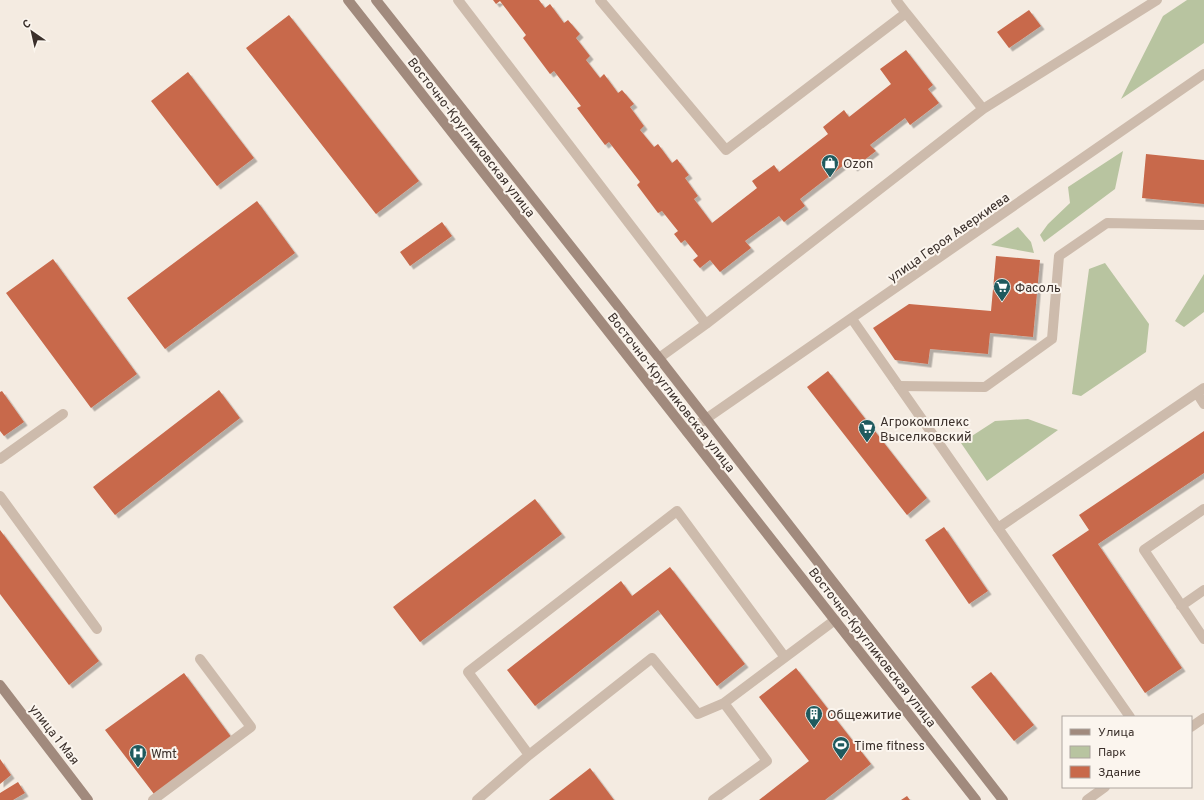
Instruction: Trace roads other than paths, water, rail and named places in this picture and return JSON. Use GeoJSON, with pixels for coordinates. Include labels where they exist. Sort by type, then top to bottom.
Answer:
{"type":"FeatureCollection","features":[{"type":"Feature","properties":{"kind":"street","name":"Восточно-Кругликовская улица"},"geometry":{"type":"LineString","coordinates":[[348,0],[976,800]]}},
{"type":"Feature","properties":{"kind":"street","name":"Восточно-Кругликовская улица"},"geometry":{"type":"LineString","coordinates":[[376,0],[658,358],[1002,800]]}},
{"type":"Feature","properties":{"kind":"street"},"geometry":{"type":"LineString","coordinates":[[458,0],[706,324]]}},
{"type":"Feature","properties":{"kind":"street"},"geometry":{"type":"LineString","coordinates":[[600,0],[726,150],[906,13]]}},
{"type":"Feature","properties":{"kind":"street"},"geometry":{"type":"LineString","coordinates":[[896,0],[983,109]]}},
{"type":"Feature","properties":{"kind":"street"},"geometry":{"type":"LineString","coordinates":[[658,358],[706,324],[983,109],[1157,0]]}},
{"type":"Feature","properties":{"kind":"street","name":"улица Героя Аверкиева"},"geometry":{"type":"LineString","coordinates":[[687,432],[704,418],[852,319],[1204,74]]}},
{"type":"Feature","properties":{"kind":"street"},"geometry":{"type":"LineString","coordinates":[[898,386],[985,387],[1052,339],[1059,256],[1107,223],[1204,225]]}},
{"type":"Feature","properties":{"kind":"street"},"geometry":{"type":"LineString","coordinates":[[852,319],[1129,716]]}},
{"type":"Feature","properties":{"kind":"street"},"geometry":{"type":"LineString","coordinates":[[998,528],[1200,391],[1204,404]]}},
{"type":"Feature","properties":{"kind":"street"},"geometry":{"type":"LineString","coordinates":[[0,459],[63,414]]}},
{"type":"Feature","properties":{"kind":"street"},"geometry":{"type":"LineString","coordinates":[[0,496],[97,629]]}},
{"type":"Feature","properties":{"kind":"street"},"geometry":{"type":"LineString","coordinates":[[1204,509],[1144,550],[1204,640]]}},
{"type":"Feature","properties":{"kind":"street"},"geometry":{"type":"LineString","coordinates":[[529,755],[468,672],[677,511],[784,656]]}},
{"type":"Feature","properties":{"kind":"street"},"geometry":{"type":"LineString","coordinates":[[1181,606],[1204,590]]}},
{"type":"Feature","properties":{"kind":"street"},"geometry":{"type":"LineString","coordinates":[[477,800],[529,755],[652,658],[698,714],[724,703],[784,656],[835,620]]}},
{"type":"Feature","properties":{"kind":"street"},"geometry":{"type":"LineString","coordinates":[[153,800],[251,727],[200,659]]}},
{"type":"Feature","properties":{"kind":"street","name":"улица 1 Мая"},"geometry":{"type":"LineString","coordinates":[[0,685],[84,798]]}},
{"type":"Feature","properties":{"kind":"street"},"geometry":{"type":"LineString","coordinates":[[713,800],[767,761],[724,703]]}},
{"type":"Feature","properties":{"kind":"street"},"geometry":{"type":"LineString","coordinates":[[1192,726],[1204,718]]}},
{"type":"Feature","properties":{"kind":"street"},"geometry":{"type":"LineString","coordinates":[[1087,800],[1104,788]]}},
{"type":"Feature","properties":{"kind":"place","name":"Ozon"},"geometry":{"type":"Point","coordinates":[830,178]}},
{"type":"Feature","properties":{"kind":"place","name":"Фасоль"},"geometry":{"type":"Point","coordinates":[1002,302]}},
{"type":"Feature","properties":{"kind":"place","name":"Агрокомплекс Выселковский"},"geometry":{"type":"Point","coordinates":[867,443]}},
{"type":"Feature","properties":{"kind":"place","name":"Общежитие"},"geometry":{"type":"Point","coordinates":[814,729]}},
{"type":"Feature","properties":{"kind":"place","name":"Time fitness"},"geometry":{"type":"Point","coordinates":[841,760]}},
{"type":"Feature","properties":{"kind":"place","name":"Wmt"},"geometry":{"type":"Point","coordinates":[138,768]}}]}
